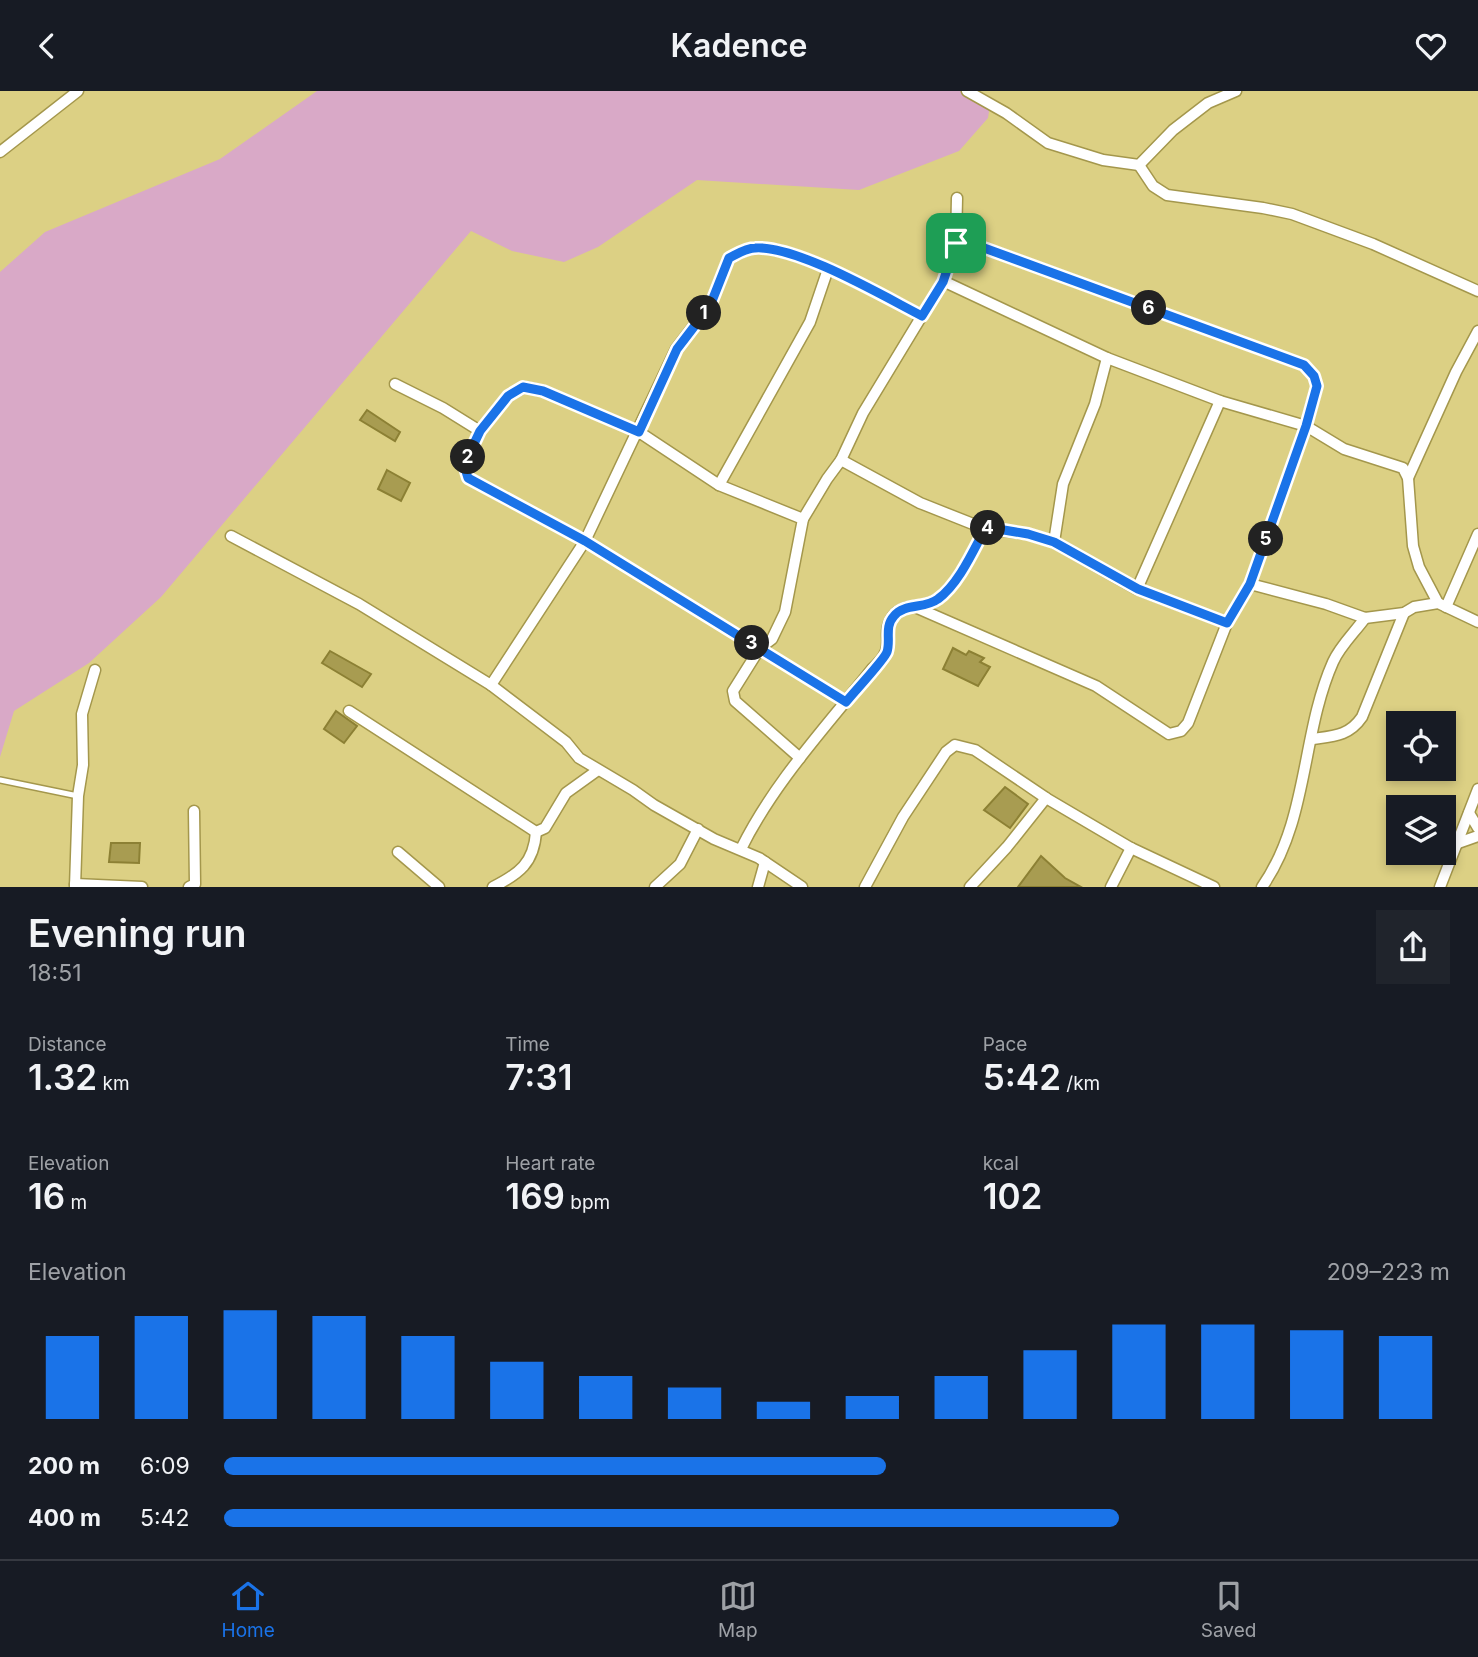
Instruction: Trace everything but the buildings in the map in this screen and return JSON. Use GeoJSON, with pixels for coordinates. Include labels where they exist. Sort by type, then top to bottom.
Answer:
{"type":"FeatureCollection","features":[{"type":"Feature","properties":{"kind":"street"},"geometry":{"type":"LineString","coordinates":[[0,152],[78,91]]}},
{"type":"Feature","properties":{"kind":"street"},"geometry":{"type":"LineString","coordinates":[[967,91],[1006,113],[1048,143],[1103,160],[1139,165],[1153,186],[1167,195],[1292,214],[1373,244],[1478,291]]}},
{"type":"Feature","properties":{"kind":"street"},"geometry":{"type":"LineString","coordinates":[[1139,165],[1173,130],[1208,103],[1236,91]]}},
{"type":"Feature","properties":{"kind":"street"},"geometry":{"type":"LineString","coordinates":[[800,758],[735,701],[733,691],[760,648],[772,639],[786,612],[803,519],[841,460],[863,412],[943,282],[956,243],[957,198]]}},
{"type":"Feature","properties":{"kind":"street"},"geometry":{"type":"LineString","coordinates":[[915,607],[1096,686],[1169,734],[1181,731],[1188,723],[1227,623],[1250,584],[1306,426],[1317,386],[1314,376],[1304,365],[965,241],[956,243]]}},
{"type":"Feature","properties":{"kind":"street"},"geometry":{"type":"LineString","coordinates":[[491,685],[585,541],[677,349],[710,306],[729,258],[752,248],[771,249],[828,268],[922,316]]}},
{"type":"Feature","properties":{"kind":"street"},"geometry":{"type":"LineString","coordinates":[[719,485],[810,322],[828,268]]}},
{"type":"Feature","properties":{"kind":"street"},"geometry":{"type":"LineString","coordinates":[[943,282],[1107,358],[1220,401],[1306,426],[1345,449],[1403,468],[1408,478],[1413,546],[1419,567],[1442,605]]}},
{"type":"Feature","properties":{"kind":"street"},"geometry":{"type":"LineString","coordinates":[[1408,478],[1456,372],[1478,331]]}},
{"type":"Feature","properties":{"kind":"street"},"geometry":{"type":"LineString","coordinates":[[1054,542],[1063,484],[1095,404],[1107,358]]}},
{"type":"Feature","properties":{"kind":"street"},"geometry":{"type":"LineString","coordinates":[[395,384],[443,408],[480,431]]}},
{"type":"Feature","properties":{"kind":"street"},"geometry":{"type":"LineString","coordinates":[[803,519],[719,485],[639,432],[543,391],[523,387],[508,396],[480,431],[464,465],[468,478],[585,541],[846,702]]}},
{"type":"Feature","properties":{"kind":"street"},"geometry":{"type":"LineString","coordinates":[[1138,589],[1220,401]]}},
{"type":"Feature","properties":{"kind":"street"},"geometry":{"type":"LineString","coordinates":[[841,460],[920,503],[986,527],[1028,534],[1054,542],[1138,589],[1227,623]]}},
{"type":"Feature","properties":{"kind":"street"},"geometry":{"type":"LineString","coordinates":[[741,849],[761,812],[800,758],[872,669],[884,659],[888,652],[888,626],[893,616],[901,609],[939,599],[959,574],[986,527]]}},
{"type":"Feature","properties":{"kind":"street"},"geometry":{"type":"LineString","coordinates":[[1442,605],[1478,534]]}},
{"type":"Feature","properties":{"kind":"street"},"geometry":{"type":"LineString","coordinates":[[231,536],[359,604],[491,685],[566,742],[579,758],[633,789],[654,805],[715,839],[765,862],[802,887]]}},
{"type":"Feature","properties":{"kind":"street"},"geometry":{"type":"LineString","coordinates":[[1250,584],[1326,604],[1365,618],[1404,613],[1414,607],[1442,605],[1478,622]]}},
{"type":"Feature","properties":{"kind":"street"},"geometry":{"type":"LineString","coordinates":[[1312,739],[1344,735],[1354,728],[1362,717],[1404,613]]}},
{"type":"Feature","properties":{"kind":"street"},"geometry":{"type":"LineString","coordinates":[[1262,887],[1288,837],[1312,739],[1314,720],[1334,658],[1365,618]]}},
{"type":"Feature","properties":{"kind":"street"},"geometry":{"type":"LineString","coordinates":[[95,670],[82,714],[83,765],[78,796],[75,886],[142,887]]}},
{"type":"Feature","properties":{"kind":"street"},"geometry":{"type":"LineString","coordinates":[[349,711],[536,832]]}},
{"type":"Feature","properties":{"kind":"street"},"geometry":{"type":"LineString","coordinates":[[865,887],[903,817],[940,761],[955,745],[975,750],[1046,798],[1131,849],[1214,887]]}},
{"type":"Feature","properties":{"kind":"street"},"geometry":{"type":"LineString","coordinates":[[536,832],[545,828],[566,793],[598,770]]}},
{"type":"Feature","properties":{"kind":"street"},"geometry":{"type":"LineString","coordinates":[[1440,887],[1478,789]]}},
{"type":"Feature","properties":{"kind":"street"},"geometry":{"type":"LineString","coordinates":[[970,887],[1007,847],[1046,798]]}},
{"type":"Feature","properties":{"kind":"street"},"geometry":{"type":"LineString","coordinates":[[189,887],[195,884],[194,811]]}},
{"type":"Feature","properties":{"kind":"street"},"geometry":{"type":"LineString","coordinates":[[1469,813],[1478,828]]}},
{"type":"Feature","properties":{"kind":"street"},"geometry":{"type":"LineString","coordinates":[[655,887],[680,864],[698,829]]}},
{"type":"Feature","properties":{"kind":"street"},"geometry":{"type":"LineString","coordinates":[[493,887],[515,876],[527,861],[535,849],[536,832]]}},
{"type":"Feature","properties":{"kind":"street"},"geometry":{"type":"LineString","coordinates":[[1458,843],[1478,836]]}},
{"type":"Feature","properties":{"kind":"street"},"geometry":{"type":"LineString","coordinates":[[1111,887],[1131,849]]}},
{"type":"Feature","properties":{"kind":"street"},"geometry":{"type":"LineString","coordinates":[[398,852],[439,887]]}},
{"type":"Feature","properties":{"kind":"street"},"geometry":{"type":"LineString","coordinates":[[758,887],[765,862]]}},
{"type":"Feature","properties":{"kind":"street"},"geometry":{"type":"LineString","coordinates":[[780,887],[787,877]]}},
{"type":"Feature","properties":{"kind":"lane"},"geometry":{"type":"LineString","coordinates":[[0,781],[78,796]]}},
{"type":"Feature","properties":{"kind":"shaded area"},"geometry":{"type":"Polygon","coordinates":[[[317,91],[965,91],[990,105],[988,118],[959,151],[859,190],[697,180],[598,247],[564,262],[512,251],[471,231],[161,597],[89,663],[14,711],[0,757],[0,272],[45,232],[220,159],[317,91]]]}},
{"type":"Feature","properties":{"kind":"route"},"geometry":{"type":"LineString","coordinates":[[965,241],[1304,365],[1314,376],[1317,386],[1306,426],[1275,516],[1250,584],[1227,623],[1138,589],[1054,542],[1028,534],[986,527],[959,574],[939,599],[901,609],[893,616],[888,626],[888,652],[846,702],[585,541],[468,478],[464,465],[480,431],[508,396],[523,387],[543,391],[639,432],[677,349],[710,306],[729,258],[752,248],[771,249],[828,268],[922,316],[943,282],[956,243],[965,241]]}}]}
